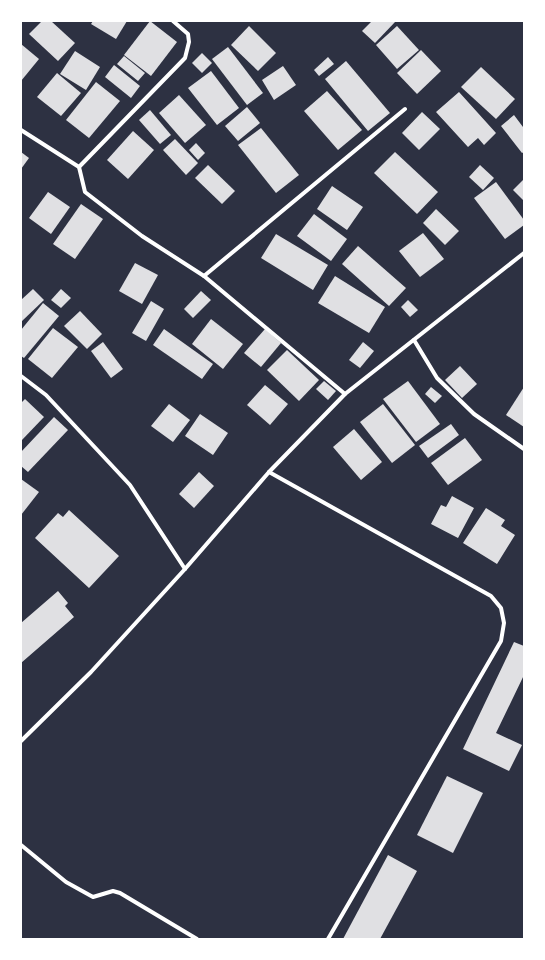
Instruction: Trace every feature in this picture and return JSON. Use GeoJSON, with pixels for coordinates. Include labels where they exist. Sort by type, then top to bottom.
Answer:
{"type":"FeatureCollection","features":[{"type":"Feature","properties":{"kind":"street"},"geometry":{"type":"LineString","coordinates":[[80,167],[185,58],[189,42],[188,34],[174,21]]}},
{"type":"Feature","properties":{"kind":"street"},"geometry":{"type":"LineString","coordinates":[[204,276],[405,109]]}},
{"type":"Feature","properties":{"kind":"street"},"geometry":{"type":"LineString","coordinates":[[21,130],[80,167],[85,192],[142,236],[204,276],[345,394]]}},
{"type":"Feature","properties":{"kind":"street"},"geometry":{"type":"LineString","coordinates":[[21,741],[92,672],[185,569],[269,472],[345,394],[524,252]]}},
{"type":"Feature","properties":{"kind":"street"},"geometry":{"type":"LineString","coordinates":[[414,340],[437,378],[474,414],[524,449]]}},
{"type":"Feature","properties":{"kind":"street"},"geometry":{"type":"LineString","coordinates":[[21,376],[46,395],[130,485],[185,569]]}},
{"type":"Feature","properties":{"kind":"street"},"geometry":{"type":"LineString","coordinates":[[269,472],[491,596],[501,608],[504,623],[500,640],[328,939]]}},
{"type":"Feature","properties":{"kind":"street"},"geometry":{"type":"LineString","coordinates":[[21,844],[66,882],[93,897],[113,891],[120,893],[197,939]]}},
{"type":"Feature","properties":{"kind":"building"},"geometry":{"type":"Polygon","coordinates":[[[42,21],[51,21],[75,43],[58,61],[29,34],[42,21]]]}},
{"type":"Feature","properties":{"kind":"building"},"geometry":{"type":"Polygon","coordinates":[[[93,21],[127,21],[116,39],[91,24],[93,21]]]}},
{"type":"Feature","properties":{"kind":"building"},"geometry":{"type":"Polygon","coordinates":[[[150,21],[177,42],[151,76],[124,55],[150,21]]]}},
{"type":"Feature","properties":{"kind":"building"},"geometry":{"type":"Polygon","coordinates":[[[372,21],[396,21],[375,43],[362,31],[372,21]]]}},
{"type":"Feature","properties":{"kind":"building"},"geometry":{"type":"Polygon","coordinates":[[[249,26],[276,53],[258,71],[231,45],[249,26]]]}},
{"type":"Feature","properties":{"kind":"building"},"geometry":{"type":"Polygon","coordinates":[[[397,26],[419,50],[397,69],[376,45],[397,26]]]}},
{"type":"Feature","properties":{"kind":"building"},"geometry":{"type":"Polygon","coordinates":[[[21,44],[39,59],[21,81],[21,44]]]}},
{"type":"Feature","properties":{"kind":"building"},"geometry":{"type":"Polygon","coordinates":[[[228,47],[263,93],[247,105],[212,59],[228,47]]]}},
{"type":"Feature","properties":{"kind":"building"},"geometry":{"type":"Polygon","coordinates":[[[421,50],[441,71],[417,94],[397,73],[421,50]]]}},
{"type":"Feature","properties":{"kind":"building"},"geometry":{"type":"Polygon","coordinates":[[[75,51],[100,67],[86,90],[60,74],[75,51]]]}},
{"type":"Feature","properties":{"kind":"building"},"geometry":{"type":"Polygon","coordinates":[[[202,53],[212,63],[202,73],[192,63],[202,53]]]}},
{"type":"Feature","properties":{"kind":"building"},"geometry":{"type":"Polygon","coordinates":[[[124,56],[145,73],[138,81],[117,64],[124,56]]]}},
{"type":"Feature","properties":{"kind":"building"},"geometry":{"type":"Polygon","coordinates":[[[328,57],[334,64],[319,76],[314,70],[328,57]]]}},
{"type":"Feature","properties":{"kind":"building"},"geometry":{"type":"Polygon","coordinates":[[[346,61],[390,113],[368,131],[325,79],[346,61]]]}},
{"type":"Feature","properties":{"kind":"building"},"geometry":{"type":"Polygon","coordinates":[[[114,65],[140,86],[131,98],[105,77],[114,65]]]}},
{"type":"Feature","properties":{"kind":"building"},"geometry":{"type":"Polygon","coordinates":[[[283,66],[296,85],[274,100],[262,80],[283,66]]]}},
{"type":"Feature","properties":{"kind":"building"},"geometry":{"type":"Polygon","coordinates":[[[481,67],[515,99],[496,119],[461,87],[481,67]]]}},
{"type":"Feature","properties":{"kind":"building"},"geometry":{"type":"Polygon","coordinates":[[[211,71],[239,108],[217,125],[188,88],[211,71]]]}},
{"type":"Feature","properties":{"kind":"building"},"geometry":{"type":"Polygon","coordinates":[[[57,73],[81,93],[61,116],[37,97],[57,73]]]}},
{"type":"Feature","properties":{"kind":"building"},"geometry":{"type":"Polygon","coordinates":[[[96,82],[120,101],[89,138],[66,120],[96,82]]]}},
{"type":"Feature","properties":{"kind":"building"},"geometry":{"type":"Polygon","coordinates":[[[327,91],[362,130],[338,150],[304,111],[327,91]]]}},
{"type":"Feature","properties":{"kind":"building"},"geometry":{"type":"Polygon","coordinates":[[[459,92],[496,133],[484,145],[478,138],[468,147],[436,112],[459,92]]]}},
{"type":"Feature","properties":{"kind":"building"},"geometry":{"type":"Polygon","coordinates":[[[179,95],[206,125],[185,143],[159,113],[179,95]]]}},
{"type":"Feature","properties":{"kind":"building"},"geometry":{"type":"Polygon","coordinates":[[[247,107],[260,123],[238,141],[225,126],[247,107]]]}},
{"type":"Feature","properties":{"kind":"building"},"geometry":{"type":"Polygon","coordinates":[[[150,110],[171,135],[160,144],[139,120],[150,110]]]}},
{"type":"Feature","properties":{"kind":"building"},"geometry":{"type":"Polygon","coordinates":[[[422,112],[440,129],[419,150],[402,133],[422,112]]]}},
{"type":"Feature","properties":{"kind":"building"},"geometry":{"type":"Polygon","coordinates":[[[514,115],[523,127],[524,126],[524,152],[522,153],[501,126],[514,115]]]}},
{"type":"Feature","properties":{"kind":"building"},"geometry":{"type":"Polygon","coordinates":[[[261,128],[299,175],[276,193],[238,145],[261,128]]]}},
{"type":"Feature","properties":{"kind":"building"},"geometry":{"type":"Polygon","coordinates":[[[133,131],[154,150],[128,179],[107,160],[133,131]]]}},
{"type":"Feature","properties":{"kind":"building"},"geometry":{"type":"Polygon","coordinates":[[[175,139],[198,163],[186,175],[163,150],[175,139]]]}},
{"type":"Feature","properties":{"kind":"building"},"geometry":{"type":"Polygon","coordinates":[[[196,143],[205,153],[198,160],[189,150],[196,143]]]}},
{"type":"Feature","properties":{"kind":"building"},"geometry":{"type":"Polygon","coordinates":[[[21,152],[29,158],[21,169],[21,152]]]}},
{"type":"Feature","properties":{"kind":"building"},"geometry":{"type":"Polygon","coordinates":[[[395,152],[438,192],[417,214],[374,173],[395,152]]]}},
{"type":"Feature","properties":{"kind":"building"},"geometry":{"type":"Polygon","coordinates":[[[208,165],[235,191],[222,204],[195,178],[208,165]]]}},
{"type":"Feature","properties":{"kind":"building"},"geometry":{"type":"Polygon","coordinates":[[[480,165],[494,178],[483,190],[469,177],[480,165]]]}},
{"type":"Feature","properties":{"kind":"building"},"geometry":{"type":"Polygon","coordinates":[[[524,179],[524,201],[513,190],[524,179]]]}},
{"type":"Feature","properties":{"kind":"building"},"geometry":{"type":"Polygon","coordinates":[[[496,182],[524,220],[524,225],[505,239],[474,198],[496,182]]]}},
{"type":"Feature","properties":{"kind":"building"},"geometry":{"type":"Polygon","coordinates":[[[332,186],[363,207],[347,230],[317,209],[332,186]]]}},
{"type":"Feature","properties":{"kind":"building"},"geometry":{"type":"Polygon","coordinates":[[[48,192],[70,207],[51,234],[29,218],[48,192]]]}},
{"type":"Feature","properties":{"kind":"building"},"geometry":{"type":"Polygon","coordinates":[[[81,204],[103,219],[75,259],[53,244],[81,204]]]}},
{"type":"Feature","properties":{"kind":"building"},"geometry":{"type":"Polygon","coordinates":[[[436,209],[459,231],[445,245],[423,223],[436,209]]]}},
{"type":"Feature","properties":{"kind":"building"},"geometry":{"type":"Polygon","coordinates":[[[314,214],[347,239],[331,261],[297,236],[314,214]]]}},
{"type":"Feature","properties":{"kind":"building"},"geometry":{"type":"Polygon","coordinates":[[[423,233],[444,259],[420,277],[399,251],[423,233]]]}},
{"type":"Feature","properties":{"kind":"building"},"geometry":{"type":"Polygon","coordinates":[[[276,234],[328,265],[313,290],[261,258],[276,234]]]}},
{"type":"Feature","properties":{"kind":"building"},"geometry":{"type":"Polygon","coordinates":[[[358,246],[406,288],[389,306],[342,264],[358,246]]]}},
{"type":"Feature","properties":{"kind":"building"},"geometry":{"type":"Polygon","coordinates":[[[135,263],[158,275],[142,304],[119,291],[135,263]]]}},
{"type":"Feature","properties":{"kind":"building"},"geometry":{"type":"Polygon","coordinates":[[[335,276],[385,307],[369,333],[318,303],[335,276]]]}},
{"type":"Feature","properties":{"kind":"building"},"geometry":{"type":"Polygon","coordinates":[[[33,289],[44,300],[21,322],[21,300],[33,289]]]}},
{"type":"Feature","properties":{"kind":"building"},"geometry":{"type":"Polygon","coordinates":[[[61,289],[71,298],[61,308],[51,300],[61,289]]]}},
{"type":"Feature","properties":{"kind":"building"},"geometry":{"type":"Polygon","coordinates":[[[201,291],[211,300],[193,318],[184,309],[201,291]]]}},
{"type":"Feature","properties":{"kind":"building"},"geometry":{"type":"Polygon","coordinates":[[[408,300],[418,310],[410,317],[401,307],[408,300]]]}},
{"type":"Feature","properties":{"kind":"building"},"geometry":{"type":"Polygon","coordinates":[[[151,301],[164,309],[146,341],[132,333],[151,301]]]}},
{"type":"Feature","properties":{"kind":"building"},"geometry":{"type":"Polygon","coordinates":[[[43,303],[59,316],[24,358],[21,356],[21,330],[43,303]]]}},
{"type":"Feature","properties":{"kind":"building"},"geometry":{"type":"Polygon","coordinates":[[[80,311],[102,334],[87,349],[64,326],[80,311]]]}},
{"type":"Feature","properties":{"kind":"building"},"geometry":{"type":"Polygon","coordinates":[[[211,319],[243,344],[223,369],[192,344],[211,319]]]}},
{"type":"Feature","properties":{"kind":"building"},"geometry":{"type":"Polygon","coordinates":[[[53,328],[78,347],[52,378],[28,359],[53,328]]]}},
{"type":"Feature","properties":{"kind":"building"},"geometry":{"type":"Polygon","coordinates":[[[164,329],[213,364],[202,379],[153,345],[164,329]]]}},
{"type":"Feature","properties":{"kind":"building"},"geometry":{"type":"Polygon","coordinates":[[[265,329],[281,343],[261,367],[244,353],[265,329]]]}},
{"type":"Feature","properties":{"kind":"building"},"geometry":{"type":"Polygon","coordinates":[[[103,342],[123,369],[111,378],[91,351],[103,342]]]}},
{"type":"Feature","properties":{"kind":"building"},"geometry":{"type":"Polygon","coordinates":[[[363,342],[374,351],[360,368],[349,360],[363,342]]]}},
{"type":"Feature","properties":{"kind":"building"},"geometry":{"type":"Polygon","coordinates":[[[287,350],[319,380],[299,401],[267,370],[287,350]]]}},
{"type":"Feature","properties":{"kind":"building"},"geometry":{"type":"Polygon","coordinates":[[[460,366],[477,384],[462,398],[445,380],[460,366]]]}},
{"type":"Feature","properties":{"kind":"building"},"geometry":{"type":"Polygon","coordinates":[[[324,381],[336,391],[328,400],[316,389],[324,381]]]}},
{"type":"Feature","properties":{"kind":"building"},"geometry":{"type":"Polygon","coordinates":[[[408,381],[440,424],[416,442],[383,399],[408,381]]]}},
{"type":"Feature","properties":{"kind":"building"},"geometry":{"type":"Polygon","coordinates":[[[265,385],[288,404],[270,425],[247,405],[265,385]]]}},
{"type":"Feature","properties":{"kind":"building"},"geometry":{"type":"Polygon","coordinates":[[[431,387],[442,396],[435,403],[425,394],[431,387]]]}},
{"type":"Feature","properties":{"kind":"building"},"geometry":{"type":"Polygon","coordinates":[[[524,387],[524,427],[506,415],[524,387]]]}},
{"type":"Feature","properties":{"kind":"building"},"geometry":{"type":"Polygon","coordinates":[[[25,399],[44,417],[21,441],[21,403],[25,399]]]}},
{"type":"Feature","properties":{"kind":"building"},"geometry":{"type":"Polygon","coordinates":[[[169,404],[190,420],[173,442],[151,426],[169,404]]]}},
{"type":"Feature","properties":{"kind":"building"},"geometry":{"type":"Polygon","coordinates":[[[383,404],[415,445],[392,463],[360,422],[383,404]]]}},
{"type":"Feature","properties":{"kind":"building"},"geometry":{"type":"Polygon","coordinates":[[[200,414],[228,433],[213,455],[185,436],[200,414]]]}},
{"type":"Feature","properties":{"kind":"building"},"geometry":{"type":"Polygon","coordinates":[[[54,417],[68,430],[28,472],[21,466],[21,452],[54,417]]]}},
{"type":"Feature","properties":{"kind":"building"},"geometry":{"type":"Polygon","coordinates":[[[451,424],[459,435],[428,458],[419,446],[451,424]]]}},
{"type":"Feature","properties":{"kind":"building"},"geometry":{"type":"Polygon","coordinates":[[[354,429],[382,462],[361,480],[333,447],[354,429]]]}},
{"type":"Feature","properties":{"kind":"building"},"geometry":{"type":"Polygon","coordinates":[[[465,438],[482,460],[448,485],[431,463],[465,438]]]}},
{"type":"Feature","properties":{"kind":"building"},"geometry":{"type":"Polygon","coordinates":[[[199,472],[214,486],[194,508],[179,494],[199,472]]]}},
{"type":"Feature","properties":{"kind":"building"},"geometry":{"type":"Polygon","coordinates":[[[21,479],[39,492],[21,515],[21,479]]]}},
{"type":"Feature","properties":{"kind":"building"},"geometry":{"type":"Polygon","coordinates":[[[452,496],[474,508],[458,538],[431,524],[441,505],[446,507],[452,496]]]}},
{"type":"Feature","properties":{"kind":"building"},"geometry":{"type":"Polygon","coordinates":[[[486,508],[505,520],[501,526],[515,535],[497,564],[463,543],[486,508]]]}},
{"type":"Feature","properties":{"kind":"building"},"geometry":{"type":"Polygon","coordinates":[[[69,510],[119,556],[89,588],[35,538],[58,513],[63,517],[69,510]]]}},
{"type":"Feature","properties":{"kind":"building"},"geometry":{"type":"Polygon","coordinates":[[[58,591],[68,603],[65,606],[74,617],[21,663],[21,623],[58,591]]]}},
{"type":"Feature","properties":{"kind":"building"},"geometry":{"type":"Polygon","coordinates":[[[514,642],[524,646],[524,675],[496,733],[522,745],[509,771],[463,749],[514,642]]]}},
{"type":"Feature","properties":{"kind":"building"},"geometry":{"type":"Polygon","coordinates":[[[447,776],[483,793],[453,853],[417,835],[447,776]]]}},
{"type":"Feature","properties":{"kind":"building"},"geometry":{"type":"Polygon","coordinates":[[[388,855],[417,871],[380,939],[343,939],[388,855]]]}}]}
